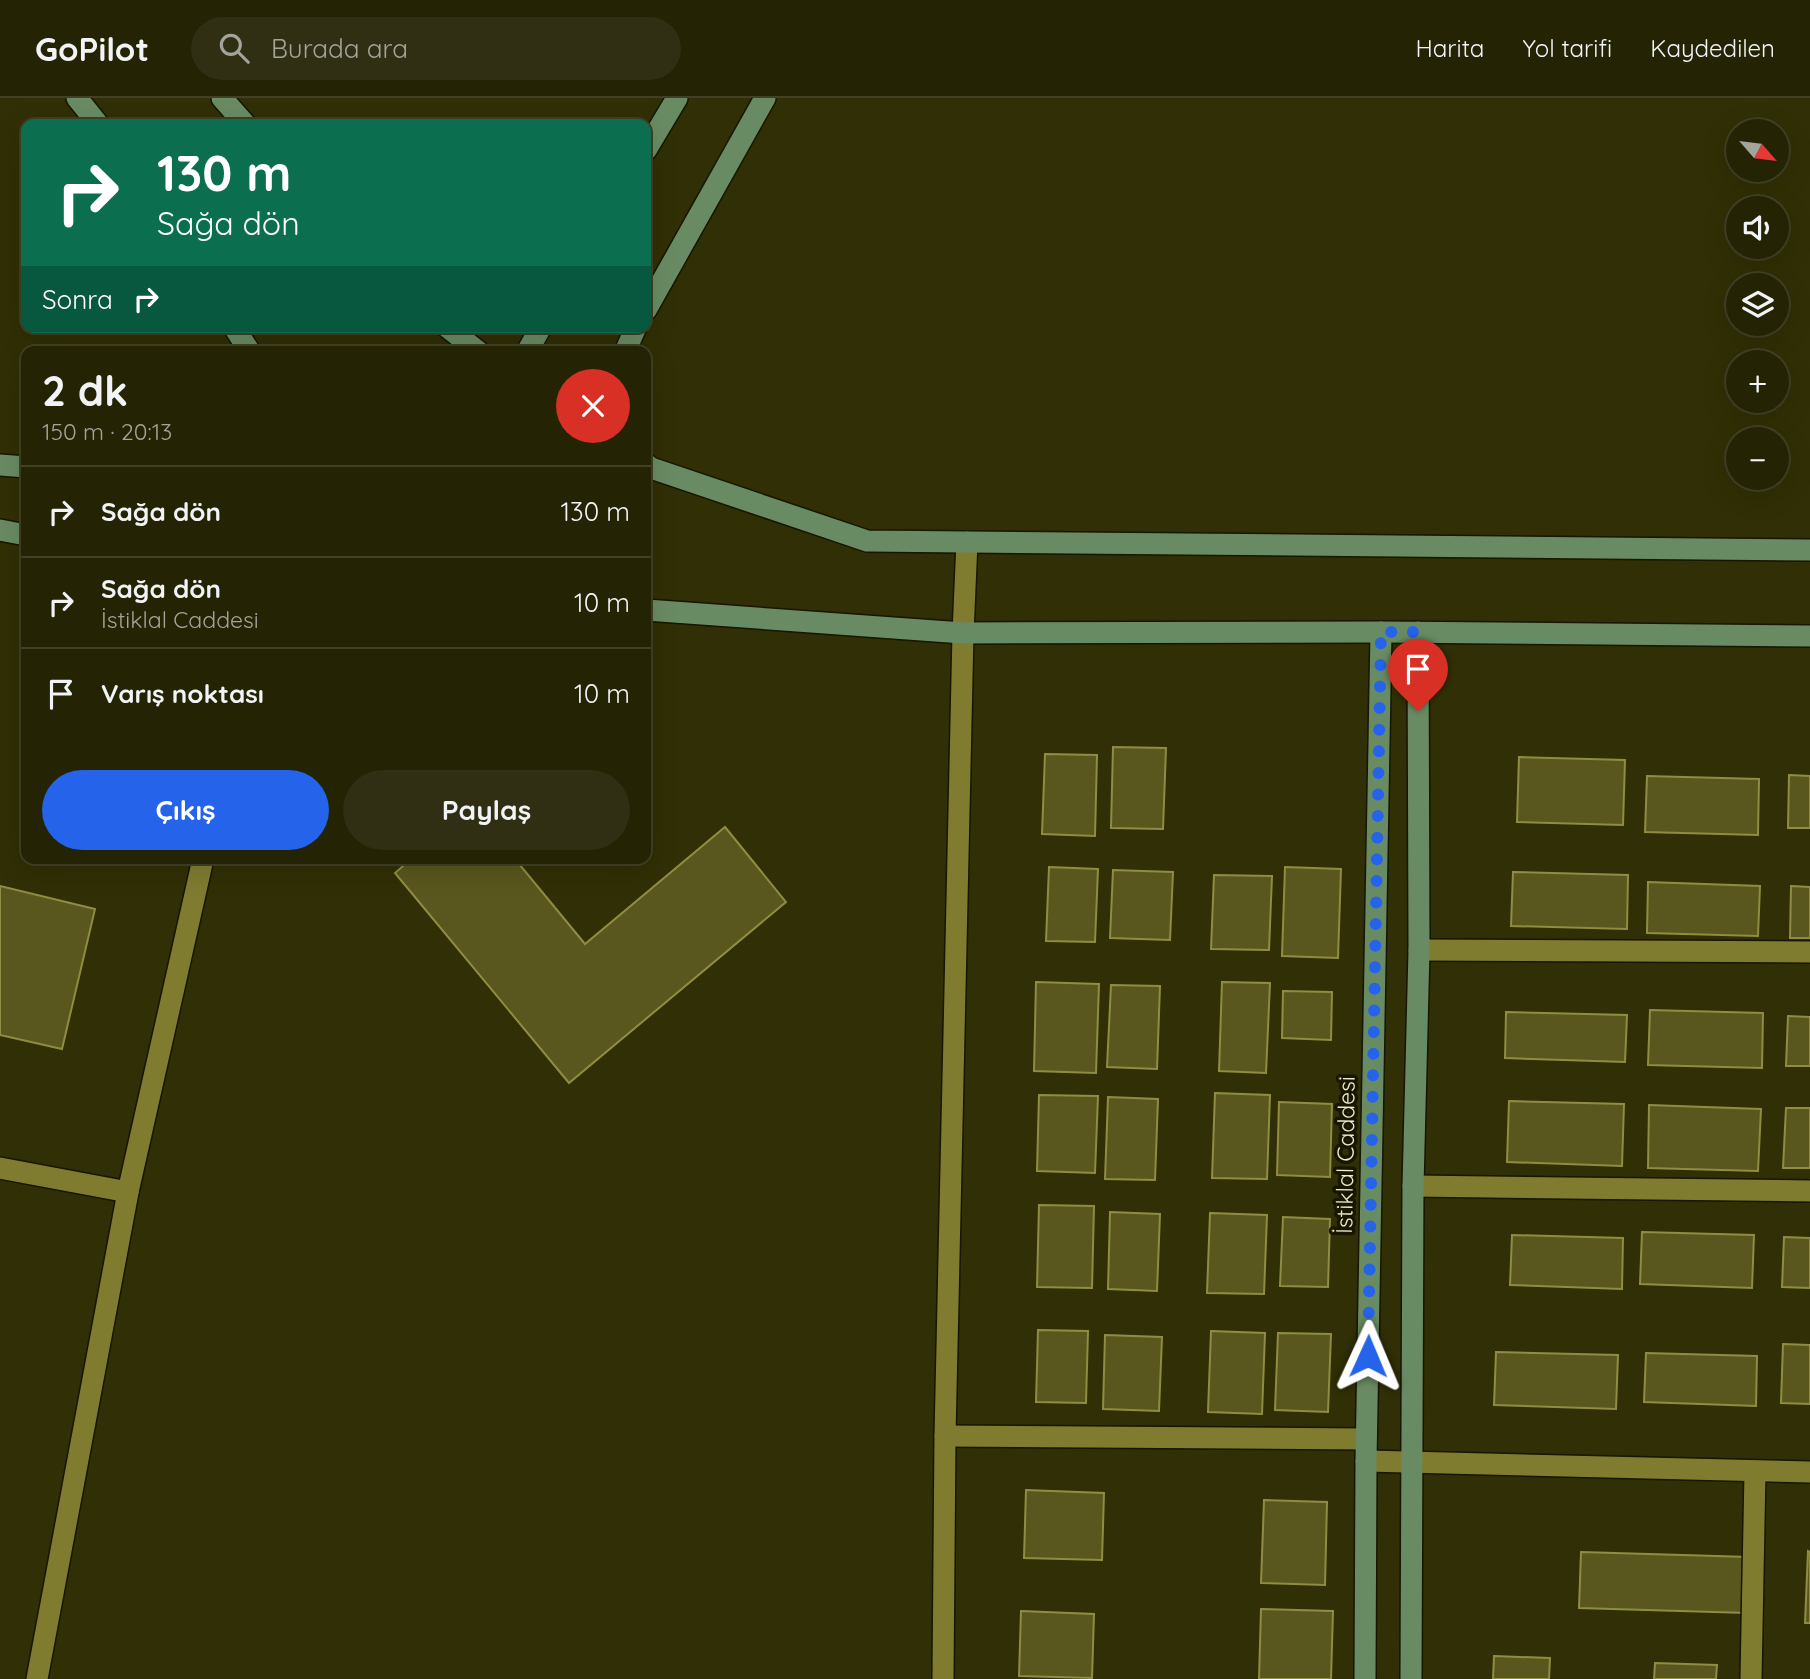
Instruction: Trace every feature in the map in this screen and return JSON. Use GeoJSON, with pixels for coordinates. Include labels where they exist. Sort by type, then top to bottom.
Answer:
{"type":"FeatureCollection","features":[{"type":"Feature","properties":{"kind":"street"},"geometry":{"type":"LineString","coordinates":[[77,98],[93,119]]}},
{"type":"Feature","properties":{"kind":"street"},"geometry":{"type":"LineString","coordinates":[[222,98],[241,119]]}},
{"type":"Feature","properties":{"kind":"street"},"geometry":{"type":"LineString","coordinates":[[651,142],[677,98]]}},
{"type":"Feature","properties":{"kind":"street"},"geometry":{"type":"LineString","coordinates":[[651,301],[765,98]]}},
{"type":"Feature","properties":{"kind":"street"},"geometry":{"type":"LineString","coordinates":[[455,333],[471,346]]}},
{"type":"Feature","properties":{"kind":"street"},"geometry":{"type":"LineString","coordinates":[[0,465],[21,467]]}},
{"type":"Feature","properties":{"kind":"street"},"geometry":{"type":"LineString","coordinates":[[651,468],[867,541],[1810,550]]}},
{"type":"Feature","properties":{"kind":"street"},"geometry":{"type":"LineString","coordinates":[[0,530],[21,533]]}},
{"type":"Feature","properties":{"kind":"street"},"geometry":{"type":"LineString","coordinates":[[943,1679],[945,1436],[967,542]]}},
{"type":"Feature","properties":{"kind":"street"},"geometry":{"type":"LineString","coordinates":[[651,610],[963,633],[1418,632],[1810,636]]}},
{"type":"Feature","properties":{"kind":"street","name":"İstiklal Caddesi"},"geometry":{"type":"LineString","coordinates":[[1365,1679],[1366,1439],[1381,632]]}},
{"type":"Feature","properties":{"kind":"street"},"geometry":{"type":"LineString","coordinates":[[1411,1679],[1413,1186],[1419,950],[1418,632]]}},
{"type":"Feature","properties":{"kind":"street"},"geometry":{"type":"LineString","coordinates":[[37,1679],[128,1192],[202,864]]}},
{"type":"Feature","properties":{"kind":"street"},"geometry":{"type":"LineString","coordinates":[[1419,950],[1810,952]]}},
{"type":"Feature","properties":{"kind":"street"},"geometry":{"type":"LineString","coordinates":[[0,1168],[128,1192]]}},
{"type":"Feature","properties":{"kind":"street"},"geometry":{"type":"LineString","coordinates":[[1413,1186],[1810,1191]]}},
{"type":"Feature","properties":{"kind":"street"},"geometry":{"type":"LineString","coordinates":[[945,1436],[1366,1439]]}},
{"type":"Feature","properties":{"kind":"street"},"geometry":{"type":"LineString","coordinates":[[1366,1461],[1810,1472]]}},
{"type":"Feature","properties":{"kind":"street"},"geometry":{"type":"LineString","coordinates":[[1751,1679],[1755,1472]]}},
{"type":"Feature","properties":{"kind":"building"},"geometry":{"type":"Polygon","coordinates":[[[1113,747],[1166,748],[1163,829],[1111,828],[1113,747]]]}},
{"type":"Feature","properties":{"kind":"building"},"geometry":{"type":"Polygon","coordinates":[[[1045,754],[1097,755],[1095,836],[1042,834],[1045,754]]]}},
{"type":"Feature","properties":{"kind":"building"},"geometry":{"type":"Polygon","coordinates":[[[1519,757],[1625,760],[1623,825],[1517,822],[1519,757]]]}},
{"type":"Feature","properties":{"kind":"building"},"geometry":{"type":"Polygon","coordinates":[[[1789,775],[1810,776],[1810,828],[1788,828],[1789,775]]]}},
{"type":"Feature","properties":{"kind":"building"},"geometry":{"type":"Polygon","coordinates":[[[1647,776],[1759,779],[1758,835],[1645,832],[1647,776]]]}},
{"type":"Feature","properties":{"kind":"building"},"geometry":{"type":"Polygon","coordinates":[[[725,827],[786,902],[569,1083],[395,873],[405,864],[519,864],[585,944],[725,827]]]}},
{"type":"Feature","properties":{"kind":"building"},"geometry":{"type":"Polygon","coordinates":[[[1049,867],[1098,869],[1095,942],[1046,941],[1049,867]]]}},
{"type":"Feature","properties":{"kind":"building"},"geometry":{"type":"Polygon","coordinates":[[[1285,867],[1341,869],[1338,958],[1282,956],[1285,867]]]}},
{"type":"Feature","properties":{"kind":"building"},"geometry":{"type":"Polygon","coordinates":[[[1113,870],[1173,872],[1170,940],[1110,938],[1113,870]]]}},
{"type":"Feature","properties":{"kind":"building"},"geometry":{"type":"Polygon","coordinates":[[[1513,872],[1628,875],[1627,929],[1511,926],[1513,872]]]}},
{"type":"Feature","properties":{"kind":"building"},"geometry":{"type":"Polygon","coordinates":[[[1214,875],[1272,876],[1269,950],[1211,949],[1214,875]]]}},
{"type":"Feature","properties":{"kind":"building"},"geometry":{"type":"Polygon","coordinates":[[[1648,882],[1760,886],[1758,936],[1647,933],[1648,882]]]}},
{"type":"Feature","properties":{"kind":"building"},"geometry":{"type":"Polygon","coordinates":[[[0,886],[95,909],[62,1049],[0,1035],[0,886]]]}},
{"type":"Feature","properties":{"kind":"building"},"geometry":{"type":"Polygon","coordinates":[[[1791,886],[1810,887],[1810,938],[1790,938],[1791,886]]]}},
{"type":"Feature","properties":{"kind":"building"},"geometry":{"type":"Polygon","coordinates":[[[1036,982],[1099,984],[1096,1073],[1034,1071],[1036,982]]]}},
{"type":"Feature","properties":{"kind":"building"},"geometry":{"type":"Polygon","coordinates":[[[1222,982],[1270,983],[1266,1073],[1219,1071],[1222,982]]]}},
{"type":"Feature","properties":{"kind":"building"},"geometry":{"type":"Polygon","coordinates":[[[1111,985],[1160,986],[1157,1069],[1107,1067],[1111,985]]]}},
{"type":"Feature","properties":{"kind":"building"},"geometry":{"type":"Polygon","coordinates":[[[1283,991],[1332,992],[1331,1040],[1282,1038],[1283,991]]]}},
{"type":"Feature","properties":{"kind":"building"},"geometry":{"type":"Polygon","coordinates":[[[1650,1010],[1763,1013],[1762,1068],[1648,1065],[1650,1010]]]}},
{"type":"Feature","properties":{"kind":"building"},"geometry":{"type":"Polygon","coordinates":[[[1506,1012],[1627,1015],[1625,1062],[1505,1058],[1506,1012]]]}},
{"type":"Feature","properties":{"kind":"building"},"geometry":{"type":"Polygon","coordinates":[[[1788,1016],[1810,1017],[1810,1066],[1786,1066],[1788,1016]]]}},
{"type":"Feature","properties":{"kind":"building"},"geometry":{"type":"Polygon","coordinates":[[[1215,1093],[1270,1095],[1267,1179],[1212,1178],[1215,1093]]]}},
{"type":"Feature","properties":{"kind":"building"},"geometry":{"type":"Polygon","coordinates":[[[1039,1095],[1098,1096],[1095,1173],[1037,1171],[1039,1095]]]}},
{"type":"Feature","properties":{"kind":"building"},"geometry":{"type":"Polygon","coordinates":[[[1108,1097],[1158,1099],[1155,1180],[1105,1179],[1108,1097]]]}},
{"type":"Feature","properties":{"kind":"building"},"geometry":{"type":"Polygon","coordinates":[[[1509,1101],[1624,1104],[1622,1166],[1507,1162],[1509,1101]]]}},
{"type":"Feature","properties":{"kind":"building"},"geometry":{"type":"Polygon","coordinates":[[[1279,1102],[1332,1104],[1330,1177],[1277,1175],[1279,1102]]]}},
{"type":"Feature","properties":{"kind":"building"},"geometry":{"type":"Polygon","coordinates":[[[1649,1105],[1761,1109],[1758,1171],[1648,1168],[1649,1105]]]}},
{"type":"Feature","properties":{"kind":"building"},"geometry":{"type":"Polygon","coordinates":[[[1786,1108],[1810,1108],[1810,1168],[1783,1168],[1786,1108]]]}},
{"type":"Feature","properties":{"kind":"building"},"geometry":{"type":"Polygon","coordinates":[[[1039,1205],[1094,1206],[1092,1288],[1037,1287],[1039,1205]]]}},
{"type":"Feature","properties":{"kind":"building"},"geometry":{"type":"Polygon","coordinates":[[[1110,1212],[1160,1214],[1157,1291],[1108,1289],[1110,1212]]]}},
{"type":"Feature","properties":{"kind":"building"},"geometry":{"type":"Polygon","coordinates":[[[1210,1213],[1267,1215],[1264,1294],[1207,1293],[1210,1213]]]}},
{"type":"Feature","properties":{"kind":"building"},"geometry":{"type":"Polygon","coordinates":[[[1283,1217],[1330,1219],[1328,1287],[1280,1286],[1283,1217]]]}},
{"type":"Feature","properties":{"kind":"building"},"geometry":{"type":"Polygon","coordinates":[[[1642,1232],[1754,1235],[1752,1288],[1640,1284],[1642,1232]]]}},
{"type":"Feature","properties":{"kind":"building"},"geometry":{"type":"Polygon","coordinates":[[[1512,1235],[1623,1238],[1622,1289],[1510,1285],[1512,1235]]]}},
{"type":"Feature","properties":{"kind":"building"},"geometry":{"type":"Polygon","coordinates":[[[1784,1237],[1810,1238],[1810,1288],[1782,1287],[1784,1237]]]}},
{"type":"Feature","properties":{"kind":"building"},"geometry":{"type":"Polygon","coordinates":[[[1038,1330],[1088,1331],[1086,1403],[1036,1402],[1038,1330]]]}},
{"type":"Feature","properties":{"kind":"building"},"geometry":{"type":"Polygon","coordinates":[[[1211,1331],[1265,1333],[1262,1414],[1208,1412],[1211,1331]]]}},
{"type":"Feature","properties":{"kind":"building"},"geometry":{"type":"Polygon","coordinates":[[[1278,1333],[1331,1334],[1328,1412],[1275,1410],[1278,1333]]]}},
{"type":"Feature","properties":{"kind":"building"},"geometry":{"type":"Polygon","coordinates":[[[1105,1335],[1162,1337],[1159,1411],[1103,1409],[1105,1335]]]}},
{"type":"Feature","properties":{"kind":"building"},"geometry":{"type":"Polygon","coordinates":[[[1783,1344],[1810,1345],[1810,1404],[1781,1403],[1783,1344]]]}},
{"type":"Feature","properties":{"kind":"building"},"geometry":{"type":"Polygon","coordinates":[[[1496,1352],[1618,1355],[1616,1409],[1494,1405],[1496,1352]]]}},
{"type":"Feature","properties":{"kind":"building"},"geometry":{"type":"Polygon","coordinates":[[[1646,1353],[1757,1356],[1756,1406],[1644,1402],[1646,1353]]]}},
{"type":"Feature","properties":{"kind":"building"},"geometry":{"type":"Polygon","coordinates":[[[1026,1490],[1104,1493],[1102,1560],[1024,1558],[1026,1490]]]}},
{"type":"Feature","properties":{"kind":"building"},"geometry":{"type":"Polygon","coordinates":[[[1264,1500],[1327,1502],[1325,1585],[1261,1583],[1264,1500]]]}},
{"type":"Feature","properties":{"kind":"building"},"geometry":{"type":"Polygon","coordinates":[[[1808,1551],[1810,1623],[1805,1623],[1808,1551]]]}},
{"type":"Feature","properties":{"kind":"building"},"geometry":{"type":"Polygon","coordinates":[[[1581,1552],[1749,1557],[1747,1613],[1579,1608],[1581,1552]]]}},
{"type":"Feature","properties":{"kind":"building"},"geometry":{"type":"Polygon","coordinates":[[[1261,1609],[1333,1611],[1331,1679],[1259,1679],[1261,1609]]]}},
{"type":"Feature","properties":{"kind":"building"},"geometry":{"type":"Polygon","coordinates":[[[1021,1611],[1094,1614],[1092,1678],[1019,1676],[1021,1611]]]}},
{"type":"Feature","properties":{"kind":"building"},"geometry":{"type":"Polygon","coordinates":[[[1494,1656],[1550,1658],[1549,1679],[1493,1679],[1494,1656]]]}},
{"type":"Feature","properties":{"kind":"building"},"geometry":{"type":"Polygon","coordinates":[[[1655,1663],[1717,1665],[1716,1679],[1654,1679],[1655,1663]]]}},
{"type":"Feature","properties":{"kind":"route"},"geometry":{"type":"LineString","coordinates":[[1368,1356],[1381,632],[1418,632],[1418,711]]}}]}
